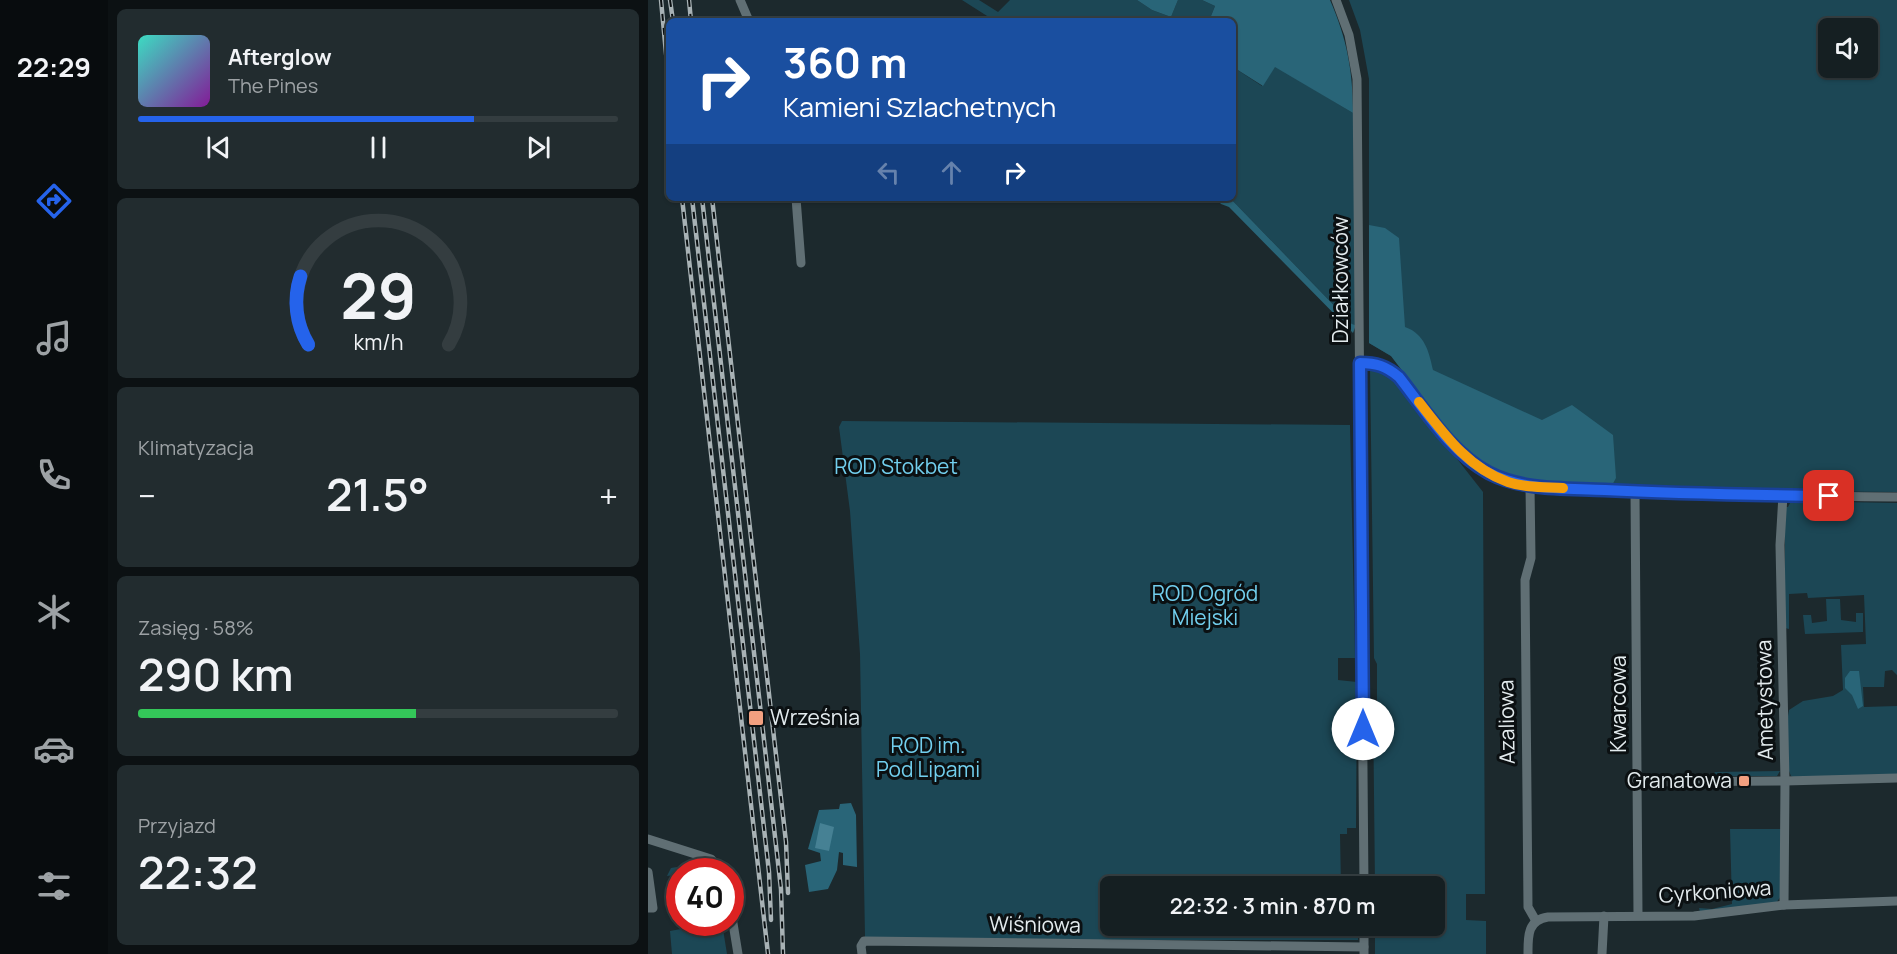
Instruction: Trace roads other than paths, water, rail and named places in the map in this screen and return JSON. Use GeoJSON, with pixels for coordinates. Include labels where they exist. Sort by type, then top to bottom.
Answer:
{"type":"FeatureCollection","features":[{"type":"Feature","properties":{"kind":"street"},"geometry":{"type":"LineString","coordinates":[[740,0],[748,18]]}},
{"type":"Feature","properties":{"kind":"street","name":"Działkowców"},"geometry":{"type":"LineString","coordinates":[[1336,0],[1349,35],[1356,67],[1364,876]]}},
{"type":"Feature","properties":{"kind":"street"},"geometry":{"type":"LineString","coordinates":[[796,201],[801,263]]}},
{"type":"Feature","properties":{"kind":"street"},"geometry":{"type":"LineString","coordinates":[[1360,363],[1381,365],[1399,377],[1468,460],[1508,482],[1530,486],[1635,492],[1897,497]]}},
{"type":"Feature","properties":{"kind":"street","name":"Azaliowa"},"geometry":{"type":"LineString","coordinates":[[1530,486],[1531,558],[1525,579],[1525,691],[1528,908],[1536,921]]}},
{"type":"Feature","properties":{"kind":"street","name":"Kwarcowa"},"geometry":{"type":"LineString","coordinates":[[1635,492],[1638,915]]}},
{"type":"Feature","properties":{"kind":"street","name":"Ametystowa"},"geometry":{"type":"LineString","coordinates":[[1783,495],[1780,545],[1785,781],[1784,905]]}},
{"type":"Feature","properties":{"kind":"street"},"geometry":{"type":"LineString","coordinates":[[1637,782],[1897,778]]}},
{"type":"Feature","properties":{"kind":"street"},"geometry":{"type":"LineString","coordinates":[[648,839],[708,858]]}},
{"type":"Feature","properties":{"kind":"street"},"geometry":{"type":"LineString","coordinates":[[648,872],[652,908],[648,908]]}},
{"type":"Feature","properties":{"kind":"street","name":"Cyrkoniowa"},"geometry":{"type":"LineString","coordinates":[[1536,921],[1548,917],[1694,916],[1784,905],[1897,901]]}},
{"type":"Feature","properties":{"kind":"street"},"geometry":{"type":"LineString","coordinates":[[1602,954],[1604,916]]}},
{"type":"Feature","properties":{"kind":"street"},"geometry":{"type":"LineString","coordinates":[[1528,954],[1528,933],[1536,921]]}},
{"type":"Feature","properties":{"kind":"street"},"geometry":{"type":"LineString","coordinates":[[735,936],[738,954]]}},
{"type":"Feature","properties":{"kind":"street","name":"Wiśniowa"},"geometry":{"type":"LineString","coordinates":[[862,954],[861,946],[864,941],[1364,951]]}},
{"type":"Feature","properties":{"kind":"railway"},"geometry":{"type":"LineString","coordinates":[[661,0],[666,53]]}},
{"type":"Feature","properties":{"kind":"railway"},"geometry":{"type":"LineString","coordinates":[[670,0],[673,18]]}},
{"type":"Feature","properties":{"kind":"railway"},"geometry":{"type":"LineString","coordinates":[[689,0],[691,18]]}},
{"type":"Feature","properties":{"kind":"railway"},"geometry":{"type":"LineString","coordinates":[[682,201],[768,954]]}},
{"type":"Feature","properties":{"kind":"railway"},"geometry":{"type":"LineString","coordinates":[[692,201],[769,872],[771,920]]}},
{"type":"Feature","properties":{"kind":"railway"},"geometry":{"type":"LineString","coordinates":[[702,201],[781,889],[783,954]]}},
{"type":"Feature","properties":{"kind":"railway"},"geometry":{"type":"LineString","coordinates":[[712,201],[786,842],[788,893]]}},
{"type":"Feature","properties":{"kind":"place","name":"Września"},"geometry":{"type":"Point","coordinates":[756,718]}},
{"type":"Feature","properties":{"kind":"place","name":"Granatowa"},"geometry":{"type":"Point","coordinates":[1744,781]}},
{"type":"Feature","properties":{"kind":"park label","name":"ROD Stokbet"},"geometry":{"type":"Point","coordinates":[896,467]}},
{"type":"Feature","properties":{"kind":"park label","name":"ROD Ogród Miejski"},"geometry":{"type":"Point","coordinates":[1205,606]}},
{"type":"Feature","properties":{"kind":"park label","name":"ROD im. Pod Lipami"},"geometry":{"type":"Point","coordinates":[928,758]}}]}
